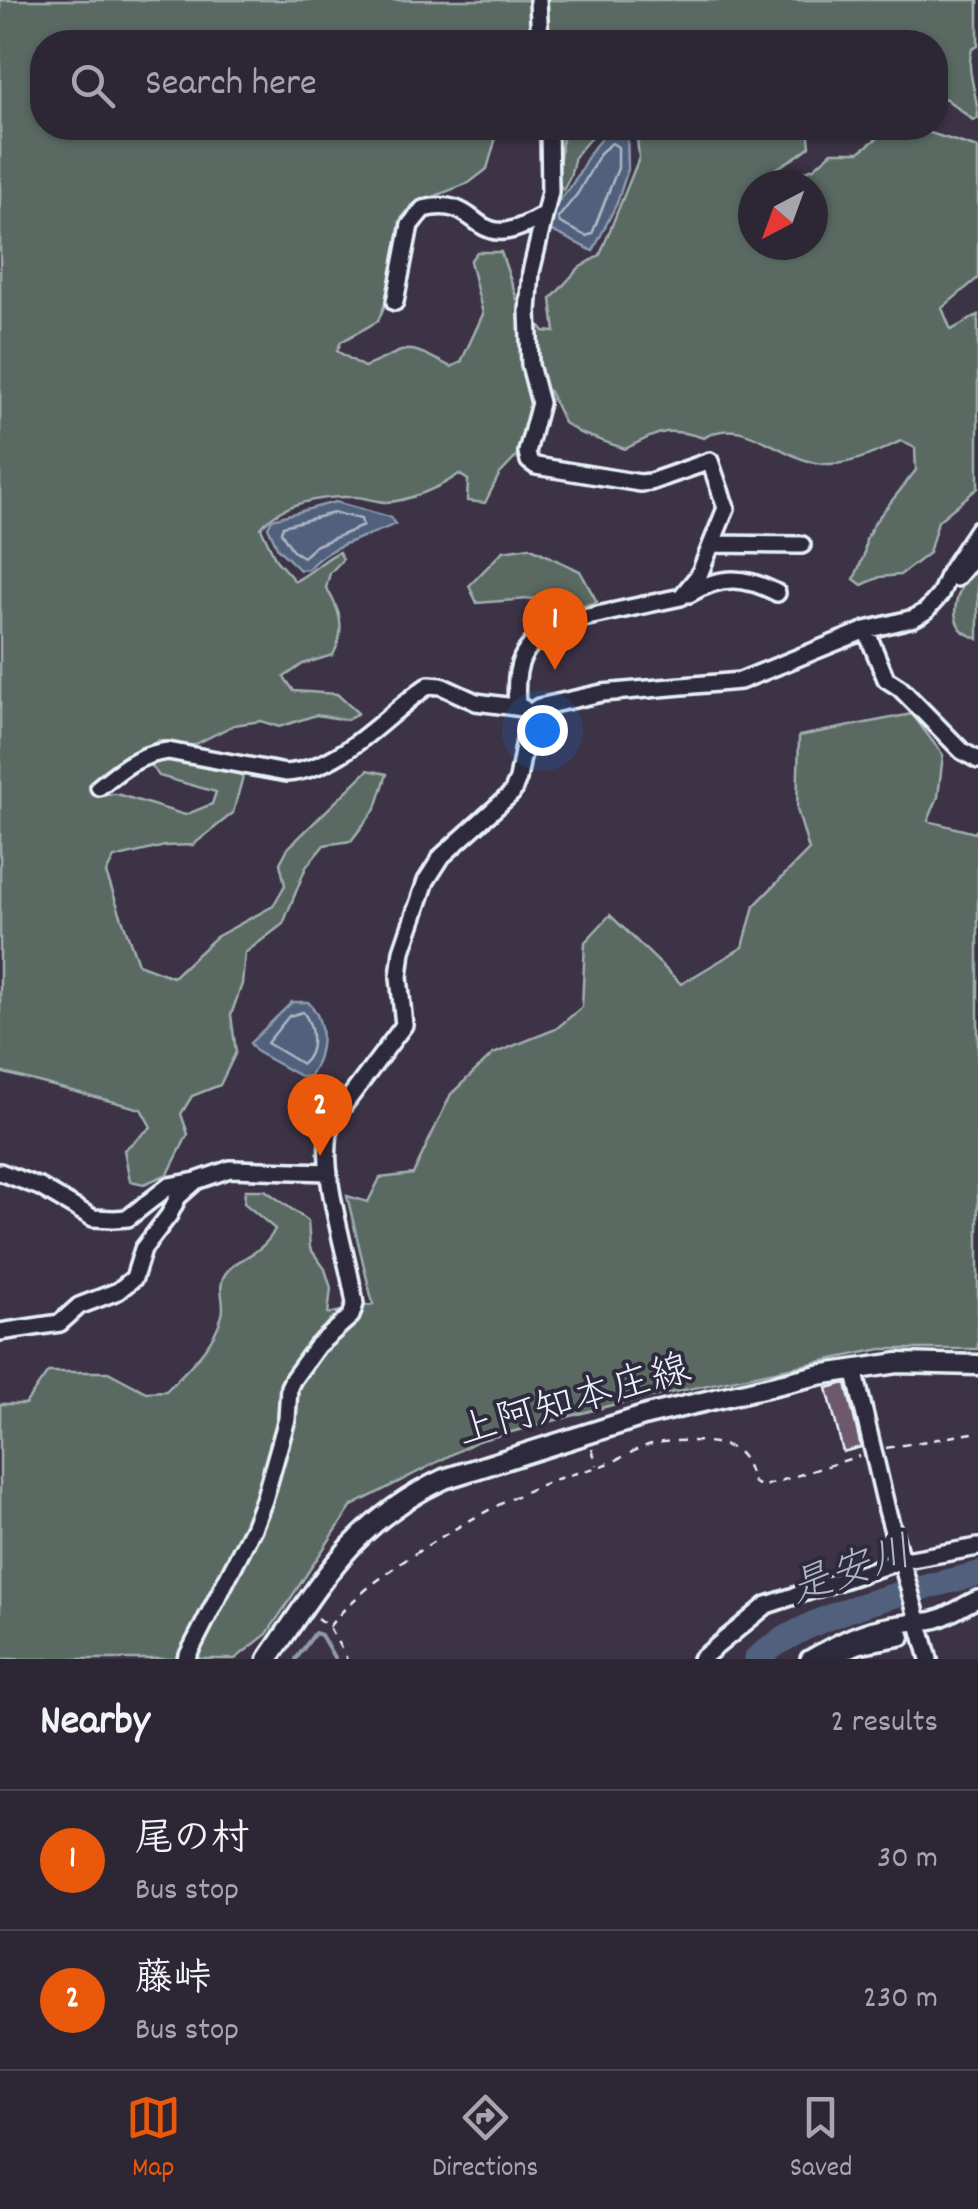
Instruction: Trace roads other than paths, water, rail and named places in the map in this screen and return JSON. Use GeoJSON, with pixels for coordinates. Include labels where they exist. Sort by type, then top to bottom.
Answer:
{"type":"FeatureCollection","features":[{"type":"Feature","properties":{"kind":"main road","name":"上阿知本庄線"},"geometry":{"type":"LineString","coordinates":[[268,1659],[357,1536],[380,1515],[444,1478],[647,1415],[854,1369],[898,1363],[978,1365]]}},
{"type":"Feature","properties":{"kind":"street"},"geometry":{"type":"LineString","coordinates":[[538,0],[539,30]]}},
{"type":"Feature","properties":{"kind":"street"},"geometry":{"type":"LineString","coordinates":[[549,140],[550,192],[531,272],[528,311],[530,365],[540,403],[527,452],[529,461],[536,466],[640,483],[710,461],[726,508],[699,575],[681,597]]}},
{"type":"Feature","properties":{"kind":"street"},"geometry":{"type":"LineString","coordinates":[[395,302],[410,226],[423,209],[452,206],[486,230],[502,234],[518,231],[542,216]]}},
{"type":"Feature","properties":{"kind":"street"},"geometry":{"type":"LineString","coordinates":[[99,787],[127,764],[150,752],[168,751],[286,774],[297,772],[333,758],[379,728],[430,686],[441,686],[476,702],[524,709],[602,694],[740,681],[866,630],[914,618],[926,611],[978,528]]}},
{"type":"Feature","properties":{"kind":"street"},"geometry":{"type":"LineString","coordinates":[[714,544],[802,545]]}},
{"type":"Feature","properties":{"kind":"street"},"geometry":{"type":"LineString","coordinates":[[944,584],[951,584],[978,553]]}},
{"type":"Feature","properties":{"kind":"street"},"geometry":{"type":"LineString","coordinates":[[186,1659],[264,1500],[287,1418],[292,1380],[317,1346],[350,1316],[355,1304],[329,1172],[328,1134],[332,1121],[404,1026],[402,951],[426,881],[442,856],[512,793],[518,779],[524,709],[515,680],[523,652],[555,624],[681,597],[706,583],[735,578],[754,582],[777,594]]}},
{"type":"Feature","properties":{"kind":"street"},"geometry":{"type":"LineString","coordinates":[[866,630],[886,679],[900,688],[962,751],[978,760]]}},
{"type":"Feature","properties":{"kind":"street"},"geometry":{"type":"LineString","coordinates":[[0,1172],[40,1187],[93,1218],[104,1219],[128,1218],[169,1186],[196,1182],[230,1169],[329,1172]]}},
{"type":"Feature","properties":{"kind":"street"},"geometry":{"type":"LineString","coordinates":[[0,1332],[60,1324],[79,1306],[118,1292],[134,1278],[148,1240],[178,1197],[196,1182]]}},
{"type":"Feature","properties":{"kind":"street"},"geometry":{"type":"LineString","coordinates":[[854,1369],[872,1452],[930,1659]]}},
{"type":"Feature","properties":{"kind":"street"},"geometry":{"type":"LineString","coordinates":[[701,1659],[767,1604],[978,1547]]}},
{"type":"Feature","properties":{"kind":"street"},"geometry":{"type":"LineString","coordinates":[[809,1659],[852,1634],[916,1616],[930,1622],[978,1599]]}},
{"type":"Feature","properties":{"kind":"street"},"geometry":{"type":"LineString","coordinates":[[828,1659],[859,1645],[902,1637]]}},
{"type":"Feature","properties":{"kind":"water"},"geometry":{"type":"Polygon","coordinates":[[[601,140],[627,140],[628,169],[617,203],[593,251],[546,228],[552,210],[601,140]]]}},
{"type":"Feature","properties":{"kind":"water"},"geometry":{"type":"Polygon","coordinates":[[[335,502],[390,517],[395,524],[337,547],[308,569],[300,570],[278,549],[268,527],[272,519],[335,502]]]}},
{"type":"Feature","properties":{"kind":"water"},"geometry":{"type":"Polygon","coordinates":[[[292,1002],[308,1002],[319,1019],[321,1048],[310,1076],[302,1077],[257,1052],[250,1043],[292,1002]]]}},
{"type":"Feature","properties":{"kind":"waterway","name":"是安川"},"geometry":{"type":"LineString","coordinates":[[756,1659],[779,1642],[833,1616],[978,1574]]}},
{"type":"Feature","properties":{"kind":"waterway"},"geometry":{"type":"LineString","coordinates":[[296,1659],[315,1633],[321,1635],[335,1659]]}},
{"type":"Feature","properties":{"kind":"place","name":"尾の村"},"geometry":{"type":"Point","coordinates":[555,670]}},
{"type":"Feature","properties":{"kind":"place","name":"藤峠"},"geometry":{"type":"Point","coordinates":[320,1156]}}]}
